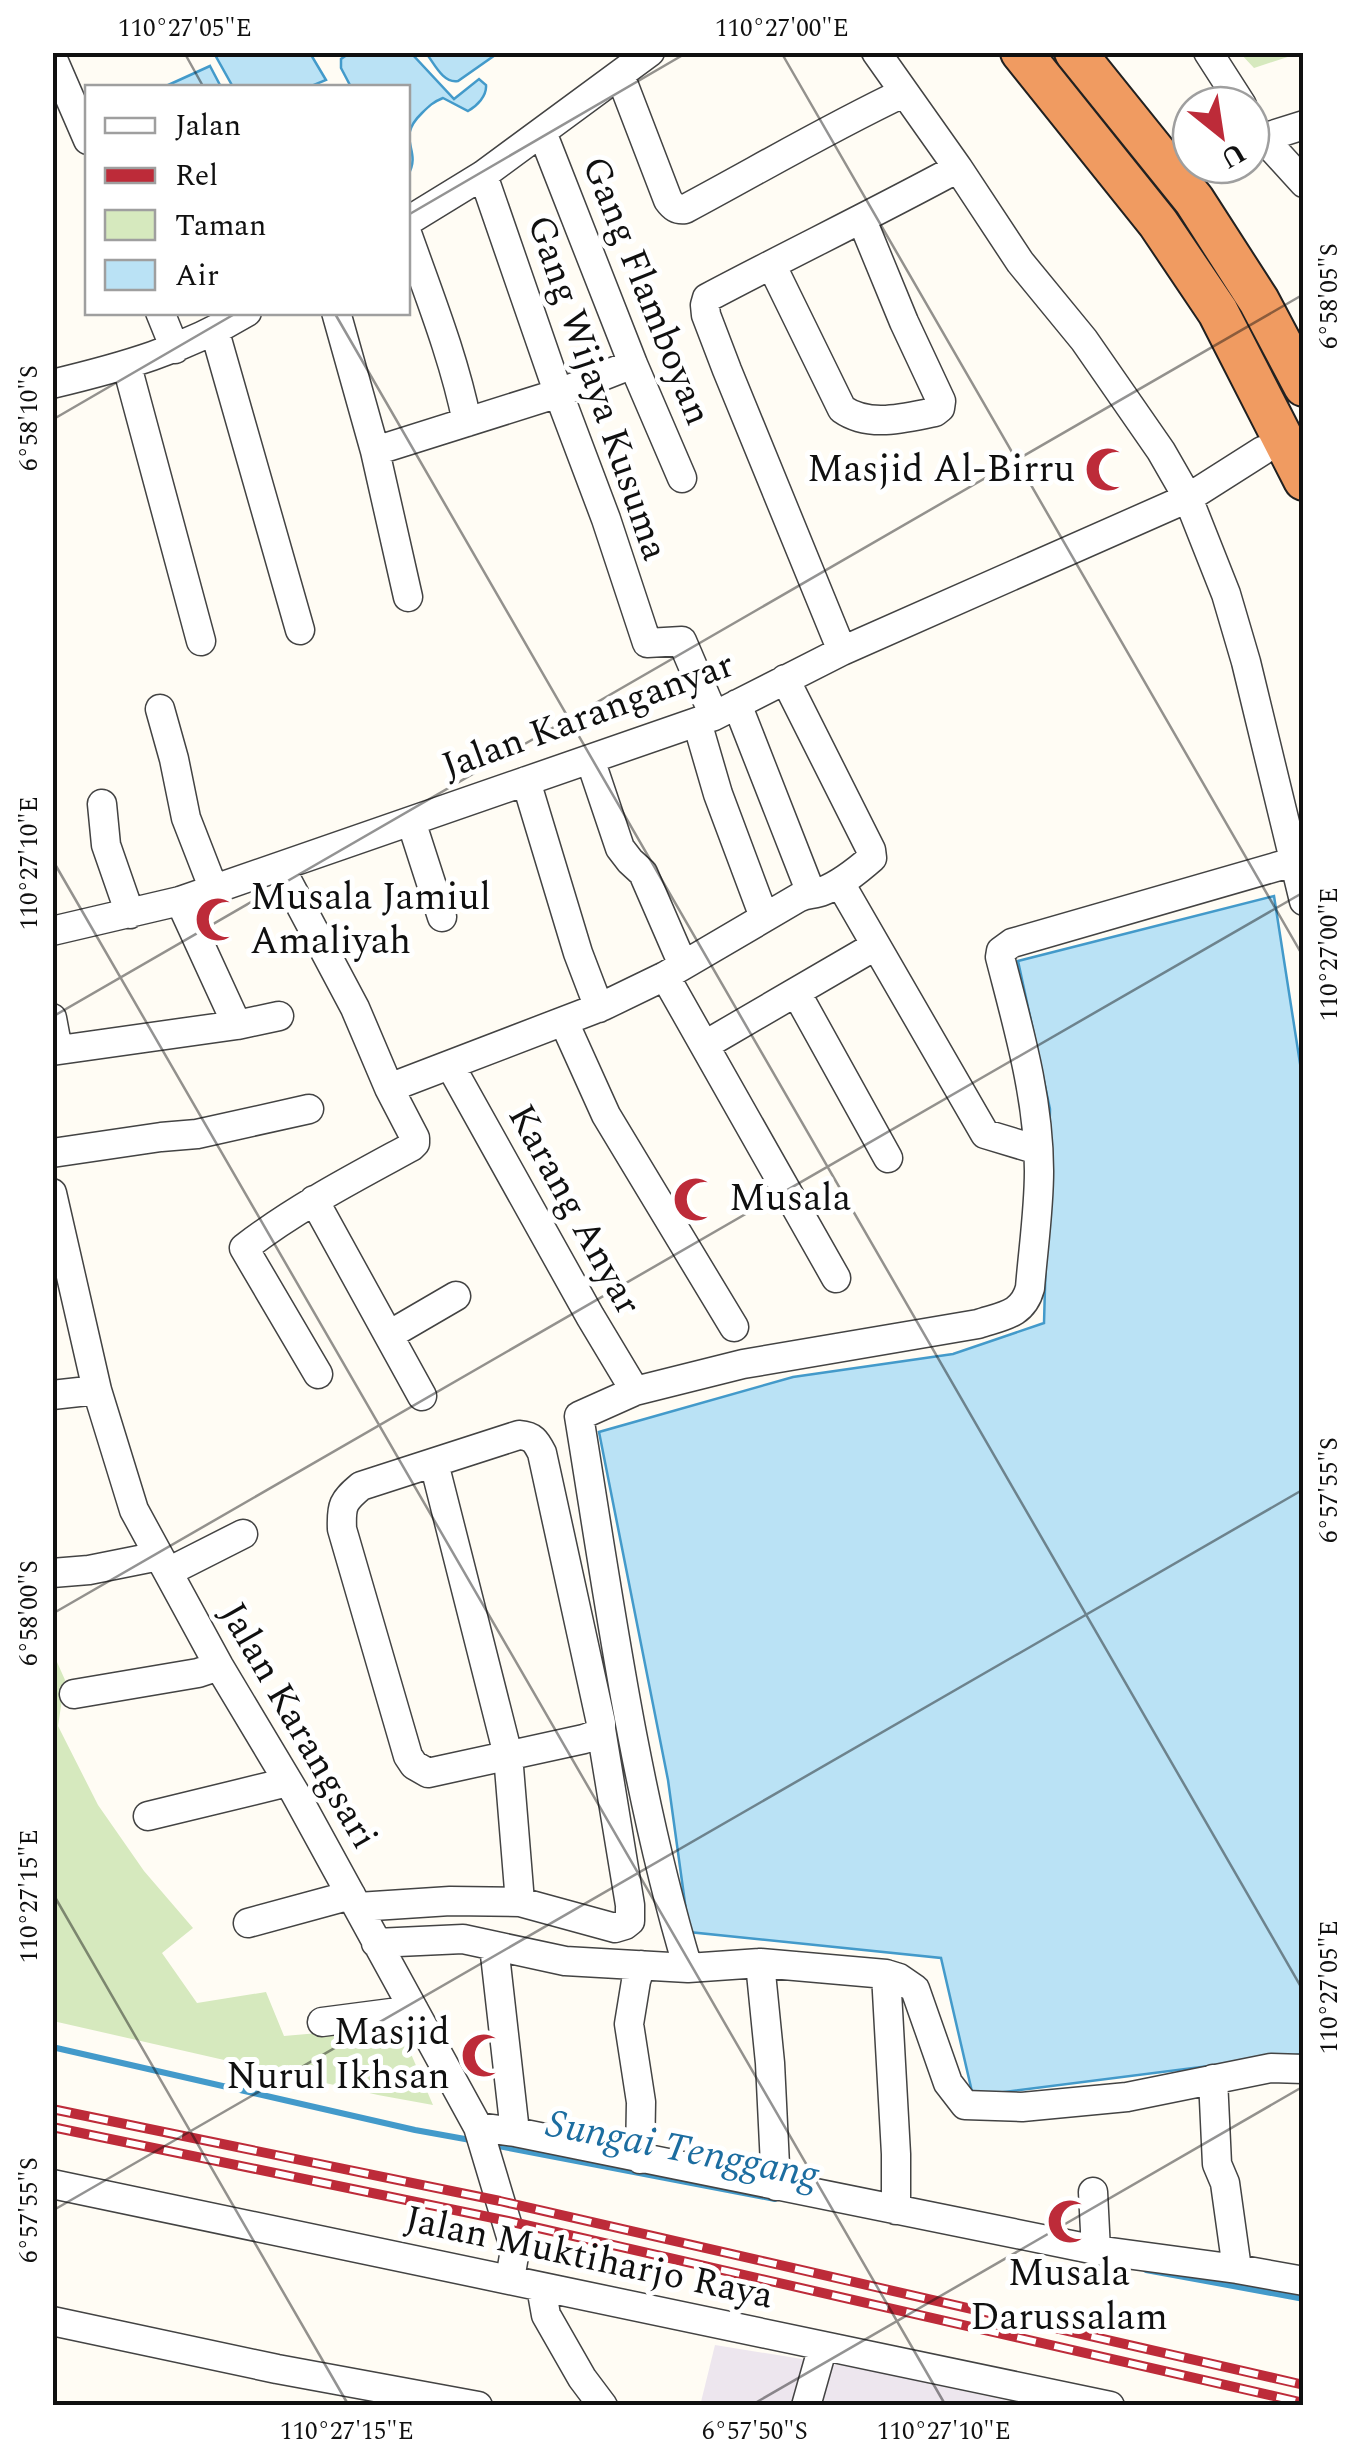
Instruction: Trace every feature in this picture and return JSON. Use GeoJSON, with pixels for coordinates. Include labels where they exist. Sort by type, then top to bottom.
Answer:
{"type":"FeatureCollection","features":[{"type":"Feature","properties":{"kind":"highway"},"geometry":{"type":"LineString","coordinates":[[1021,52],[1158,223],[1218,312],[1304,480]]}},
{"type":"Feature","properties":{"kind":"highway"},"geometry":{"type":"LineString","coordinates":[[1075,52],[1194,200],[1258,301],[1304,386]]}},
{"type":"Feature","properties":{"kind":"street"},"geometry":{"type":"LineString","coordinates":[[410,220],[483,175],[650,52]]}},
{"type":"Feature","properties":{"kind":"street"},"geometry":{"type":"LineString","coordinates":[[876,52],[1020,262],[1084,340],[1161,451],[1203,489],[1304,901]]}},
{"type":"Feature","properties":{"kind":"street"},"geometry":{"type":"LineString","coordinates":[[1208,52],[1229,85]]}},
{"type":"Feature","properties":{"kind":"street"},"geometry":{"type":"LineString","coordinates":[[52,57],[85,133]]}},
{"type":"Feature","properties":{"kind":"street"},"geometry":{"type":"LineString","coordinates":[[620,75],[668,200],[680,210],[834,126],[904,93]]}},
{"type":"Feature","properties":{"kind":"street"},"geometry":{"type":"LineString","coordinates":[[1271,128],[1304,125]]}},
{"type":"Feature","properties":{"kind":"street","name":"Gang Flamboyan"},"geometry":{"type":"LineString","coordinates":[[542,132],[632,364],[682,478]]}},
{"type":"Feature","properties":{"kind":"street"},"geometry":{"type":"LineString","coordinates":[[1271,145],[1304,183]]}},
{"type":"Feature","properties":{"kind":"street"},"geometry":{"type":"LineString","coordinates":[[842,651],[706,315],[705,304],[707,298],[958,168]]}},
{"type":"Feature","properties":{"kind":"street","name":"Gang Wijaya Kusuma"},"geometry":{"type":"LineString","coordinates":[[483,175],[647,643],[682,641],[716,714]]}},
{"type":"Feature","properties":{"kind":"street"},"geometry":{"type":"LineString","coordinates":[[772,266],[842,409],[859,418],[879,420],[935,412],[942,401],[862,220]]}},
{"type":"Feature","properties":{"kind":"street"},"geometry":{"type":"LineString","coordinates":[[410,242],[459,381],[467,422]]}},
{"type":"Feature","properties":{"kind":"street"},"geometry":{"type":"LineString","coordinates":[[161,315],[175,349]]}},
{"type":"Feature","properties":{"kind":"street"},"geometry":{"type":"LineString","coordinates":[[52,384],[127,366],[175,349],[215,332],[241,315]]}},
{"type":"Feature","properties":{"kind":"street"},"geometry":{"type":"LineString","coordinates":[[337,315],[408,597]]}},
{"type":"Feature","properties":{"kind":"street"},"geometry":{"type":"LineString","coordinates":[[215,332],[300,630]]}},
{"type":"Feature","properties":{"kind":"street"},"geometry":{"type":"LineString","coordinates":[[374,451],[559,394],[632,364]]}},
{"type":"Feature","properties":{"kind":"street"},"geometry":{"type":"LineString","coordinates":[[127,366],[201,641]]}},
{"type":"Feature","properties":{"kind":"street","name":"Jalan Karanganyar"},"geometry":{"type":"LineString","coordinates":[[52,932],[180,902],[716,714],[842,651],[1203,489],[1262,451]]}},
{"type":"Feature","properties":{"kind":"street"},"geometry":{"type":"LineString","coordinates":[[390,1088],[599,1008],[674,970],[798,898],[840,882],[872,858],[785,679]]}},
{"type":"Feature","properties":{"kind":"street"},"geometry":{"type":"LineString","coordinates":[[160,709],[186,818],[214,890]]}},
{"type":"Feature","properties":{"kind":"street"},"geometry":{"type":"LineString","coordinates":[[716,714],[812,893]]}},
{"type":"Feature","properties":{"kind":"street"},"geometry":{"type":"LineString","coordinates":[[716,714],[718,794],[764,917]]}},
{"type":"Feature","properties":{"kind":"street"},"geometry":{"type":"LineString","coordinates":[[590,759],[620,848],[643,873],[674,970],[705,1045],[836,1278]]}},
{"type":"Feature","properties":{"kind":"street"},"geometry":{"type":"LineString","coordinates":[[526,781],[578,953],[599,1008]]}},
{"type":"Feature","properties":{"kind":"street"},"geometry":{"type":"LineString","coordinates":[[102,804],[106,844],[130,914]]}},
{"type":"Feature","properties":{"kind":"street"},"geometry":{"type":"LineString","coordinates":[[411,821],[442,918]]}},
{"type":"Feature","properties":{"kind":"street"},"geometry":{"type":"LineString","coordinates":[[688,1968],[628,1716],[579,1416],[635,1390],[743,1364],[978,1324],[1014,1312],[1027,1302],[1038,1150],[1024,1048],[1001,950],[1012,943],[1293,862]]}},
{"type":"Feature","properties":{"kind":"street"},"geometry":{"type":"LineString","coordinates":[[280,867],[355,1008],[415,1138],[415,1143],[314,1200],[244,1248],[318,1374]]}},
{"type":"Feature","properties":{"kind":"street"},"geometry":{"type":"LineString","coordinates":[[840,882],[985,1134],[1038,1150]]}},
{"type":"Feature","properties":{"kind":"street"},"geometry":{"type":"LineString","coordinates":[[180,902],[237,1025]]}},
{"type":"Feature","properties":{"kind":"street"},"geometry":{"type":"LineString","coordinates":[[705,1045],[876,946]]}},
{"type":"Feature","properties":{"kind":"street"},"geometry":{"type":"LineString","coordinates":[[796,992],[888,1158]]}},
{"type":"Feature","properties":{"kind":"street"},"geometry":{"type":"LineString","coordinates":[[52,1018],[55,1050],[280,1016]]}},
{"type":"Feature","properties":{"kind":"street"},"geometry":{"type":"LineString","coordinates":[[564,1022],[606,1115],[734,1327]]}},
{"type":"Feature","properties":{"kind":"street","name":"Karang Anyar"},"geometry":{"type":"LineString","coordinates":[[450,1065],[635,1390]]}},
{"type":"Feature","properties":{"kind":"street"},"geometry":{"type":"LineString","coordinates":[[52,1153],[197,1134],[310,1110]]}},
{"type":"Feature","properties":{"kind":"street","name":"Jalan Karangsari"},"geometry":{"type":"LineString","coordinates":[[52,1194],[64,1293],[134,1510],[479,2129],[515,2250],[510,2280]]}},
{"type":"Feature","properties":{"kind":"street"},"geometry":{"type":"LineString","coordinates":[[314,1200],[422,1396]]}},
{"type":"Feature","properties":{"kind":"street"},"geometry":{"type":"LineString","coordinates":[[388,1335],[456,1296]]}},
{"type":"Feature","properties":{"kind":"street"},"geometry":{"type":"LineString","coordinates":[[52,1394],[96,1390]]}},
{"type":"Feature","properties":{"kind":"street"},"geometry":{"type":"LineString","coordinates":[[248,1923],[354,1901],[520,1902],[615,1928],[630,1921],[601,1723],[546,1468],[537,1442],[531,1436],[519,1435],[361,1486],[341,1508],[342,1528],[408,1756],[414,1765],[428,1773],[584,1739],[601,1730]]}},
{"type":"Feature","properties":{"kind":"street"},"geometry":{"type":"LineString","coordinates":[[434,1463],[508,1755],[520,1902]]}},
{"type":"Feature","properties":{"kind":"street"},"geometry":{"type":"LineString","coordinates":[[52,1573],[164,1564],[243,1534]]}},
{"type":"Feature","properties":{"kind":"street"},"geometry":{"type":"LineString","coordinates":[[74,1694],[198,1673],[218,1666]]}},
{"type":"Feature","properties":{"kind":"street"},"geometry":{"type":"LineString","coordinates":[[148,1816],[288,1782]]}},
{"type":"Feature","properties":{"kind":"street"},"geometry":{"type":"LineString","coordinates":[[376,1943],[445,1938],[566,1962],[688,1968],[760,1963],[886,1974],[915,1989],[948,2083],[966,2105],[1022,2108],[1128,2097],[1271,2068],[1304,2069]]}},
{"type":"Feature","properties":{"kind":"street"},"geometry":{"type":"LineString","coordinates":[[494,1946],[515,2132]]}},
{"type":"Feature","properties":{"kind":"street"},"geometry":{"type":"LineString","coordinates":[[760,1963],[776,2186]]}},
{"type":"Feature","properties":{"kind":"street"},"geometry":{"type":"LineString","coordinates":[[640,2158],[640,2102],[629,2024],[641,1965]]}},
{"type":"Feature","properties":{"kind":"street"},"geometry":{"type":"LineString","coordinates":[[886,1974],[896,2210]]}},
{"type":"Feature","properties":{"kind":"street"},"geometry":{"type":"LineString","coordinates":[[322,2022],[414,2010]]}},
{"type":"Feature","properties":{"kind":"street"},"geometry":{"type":"LineString","coordinates":[[1212,2079],[1217,2164],[1225,2183],[1237,2268]]}},
{"type":"Feature","properties":{"kind":"street"},"geometry":{"type":"LineString","coordinates":[[479,2129],[515,2132],[1096,2250],[1304,2281]]}},
{"type":"Feature","properties":{"kind":"street","name":"Jalan Muktiharjo Raya"},"geometry":{"type":"LineString","coordinates":[[52,2184],[1110,2406]]}},
{"type":"Feature","properties":{"kind":"street"},"geometry":{"type":"LineString","coordinates":[[1093,2192],[1096,2250]]}},
{"type":"Feature","properties":{"kind":"street"},"geometry":{"type":"LineString","coordinates":[[541,2287],[546,2315],[602,2406]]}},
{"type":"Feature","properties":{"kind":"street"},"geometry":{"type":"LineString","coordinates":[[52,2321],[478,2406]]}},
{"type":"Feature","properties":{"kind":"street"},"geometry":{"type":"LineString","coordinates":[[806,2406],[822,2346]]}},
{"type":"Feature","properties":{"kind":"shaded area"},"geometry":{"type":"Polygon","coordinates":[[[715,2345],[864,2369],[1027,2405],[700,2406],[715,2345]]]}},
{"type":"Feature","properties":{"kind":"green space"},"geometry":{"type":"Polygon","coordinates":[[[1240,52],[1303,52],[1254,68],[1240,53],[1240,52]]]}},
{"type":"Feature","properties":{"kind":"green space"},"geometry":{"type":"Polygon","coordinates":[[[53,1653],[65,1680],[58,1726],[98,1805],[144,1871],[193,1928],[162,1953],[197,2003],[266,1992],[284,2036],[399,2026],[433,2105],[53,2021],[53,1653]]]}},
{"type":"Feature","properties":{"kind":"water"},"geometry":{"type":"Polygon","coordinates":[[[351,52],[411,53],[454,99],[479,79],[486,85],[485,93],[468,111],[443,98],[431,104],[410,130],[410,85],[350,85],[341,59],[351,52]]]}},
{"type":"Feature","properties":{"kind":"water"},"geometry":{"type":"Polygon","coordinates":[[[214,53],[310,53],[326,80],[314,85],[232,85],[214,53]]]}},
{"type":"Feature","properties":{"kind":"water"},"geometry":{"type":"Polygon","coordinates":[[[426,53],[498,53],[453,81],[439,72],[426,53]]]}},
{"type":"Feature","properties":{"kind":"water"},"geometry":{"type":"Polygon","coordinates":[[[210,66],[220,85],[168,85],[210,66]]]}},
{"type":"Feature","properties":{"kind":"water"},"geometry":{"type":"Polygon","coordinates":[[[1274,896],[1304,1089],[1303,2054],[973,2096],[941,1958],[689,1932],[668,1780],[599,1432],[793,1377],[953,1354],[1044,1323],[1050,1109],[1018,961],[1274,896]]]}},
{"type":"Feature","properties":{"kind":"waterway","name":"Sungai Tenggang"},"geometry":{"type":"LineString","coordinates":[[52,2047],[476,2141]]}},
{"type":"Feature","properties":{"kind":"waterway","name":"Sungai Tenggang"},"geometry":{"type":"LineString","coordinates":[[493,2145],[775,2199]]}},
{"type":"Feature","properties":{"kind":"waterway","name":"Sungai Tenggang"},"geometry":{"type":"LineString","coordinates":[[1146,2270],[1304,2299]]}},
{"type":"Feature","properties":{"kind":"railway"},"geometry":{"type":"LineString","coordinates":[[52,2109],[500,2201],[1304,2385]]}},
{"type":"Feature","properties":{"kind":"railway"},"geometry":{"type":"LineString","coordinates":[[52,2127],[508,2221],[1304,2403]]}},
{"type":"Feature","properties":{"kind":"place","name":"Masjid Al-Birru"},"geometry":{"type":"Point","coordinates":[1108,470]}},
{"type":"Feature","properties":{"kind":"place","name":"Musala Jamiul Amaliyah"},"geometry":{"type":"Point","coordinates":[217,920]}},
{"type":"Feature","properties":{"kind":"place","name":"Musala"},"geometry":{"type":"Point","coordinates":[696,1199]}},
{"type":"Feature","properties":{"kind":"place","name":"Masjid Nurul Ikhsan"},"geometry":{"type":"Point","coordinates":[483,2055]}},
{"type":"Feature","properties":{"kind":"place","name":"Musala Darussalam"},"geometry":{"type":"Point","coordinates":[1069,2222]}}]}
